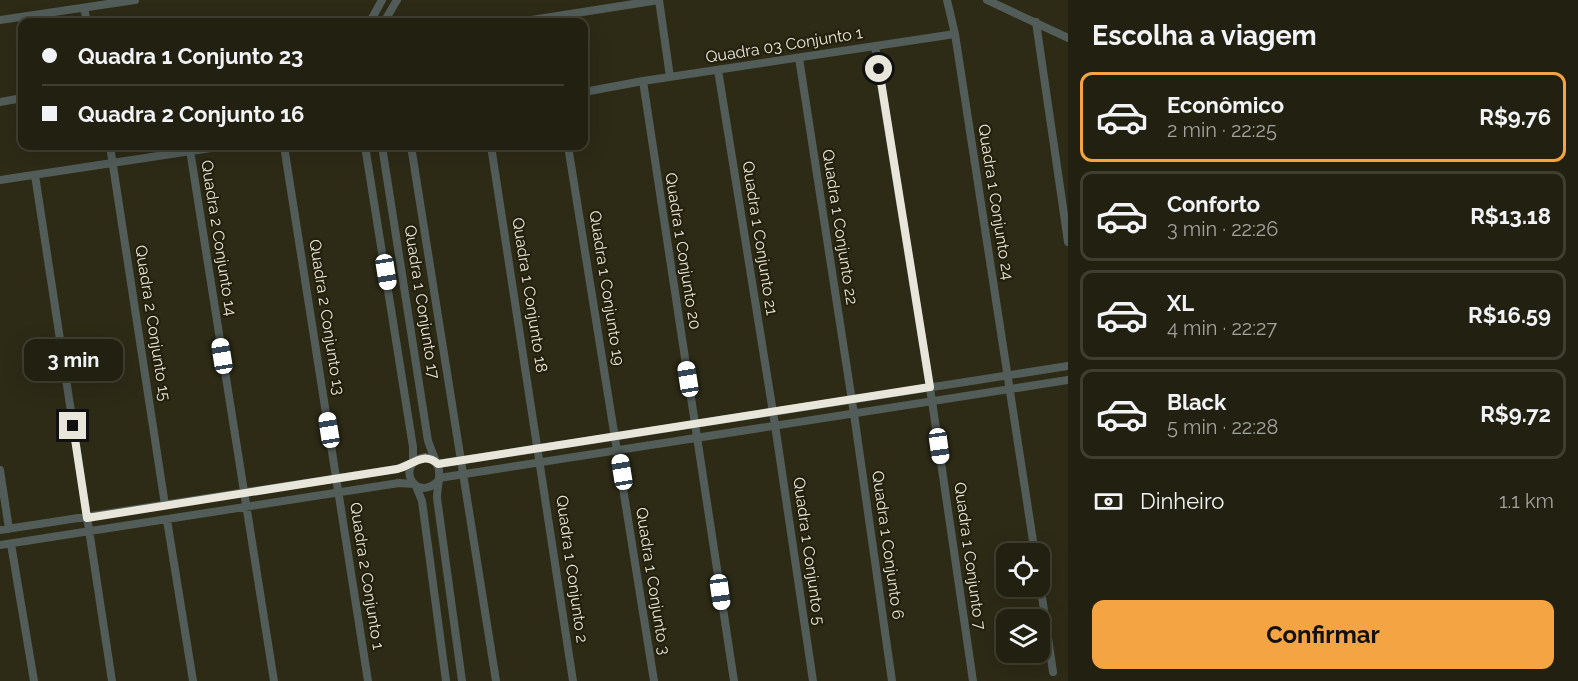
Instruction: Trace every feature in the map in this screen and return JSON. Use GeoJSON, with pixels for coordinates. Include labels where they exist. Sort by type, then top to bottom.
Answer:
{"type":"FeatureCollection","features":[{"type":"Feature","properties":{"kind":"street"},"geometry":{"type":"LineString","coordinates":[[0,20],[135,0]]}},
{"type":"Feature","properties":{"kind":"street"},"geometry":{"type":"LineString","coordinates":[[372,18],[382,0]]}},
{"type":"Feature","properties":{"kind":"street"},"geometry":{"type":"LineString","coordinates":[[386,18],[397,0]]}},
{"type":"Feature","properties":{"kind":"street"},"geometry":{"type":"LineString","coordinates":[[544,18],[659,0],[670,77]]}},
{"type":"Feature","properties":{"kind":"street"},"geometry":{"type":"LineString","coordinates":[[947,0],[955,34]]}},
{"type":"Feature","properties":{"kind":"street"},"geometry":{"type":"LineString","coordinates":[[987,0],[1068,38]]}},
{"type":"Feature","properties":{"kind":"street"},"geometry":{"type":"LineString","coordinates":[[84,8],[86,18]]}},
{"type":"Feature","properties":{"kind":"street"},"geometry":{"type":"LineString","coordinates":[[1036,22],[1068,242]]}},
{"type":"Feature","properties":{"kind":"street","name":"Quadra 03 Conjunto 1"},"geometry":{"type":"LineString","coordinates":[[588,91],[955,34]]}},
{"type":"Feature","properties":{"kind":"street","name":"Quadra 1 Conjunto 24"},"geometry":{"type":"LineString","coordinates":[[955,34],[1033,543]]}},
{"type":"Feature","properties":{"kind":"street","name":"Quadra 1 Conjunto 7"},"geometry":{"type":"LineString","coordinates":[[875,46],[930,387],[974,681]]}},
{"type":"Feature","properties":{"kind":"street","name":"Quadra 1 Conjunto 22"},"geometry":{"type":"LineString","coordinates":[[799,58],[854,414]]}},
{"type":"Feature","properties":{"kind":"street","name":"Quadra 1 Conjunto 21"},"geometry":{"type":"LineString","coordinates":[[718,70],[775,425]]}},
{"type":"Feature","properties":{"kind":"street","name":"Quadra 1 Conjunto 20"},"geometry":{"type":"LineString","coordinates":[[643,81],[734,681]]}},
{"type":"Feature","properties":{"kind":"street"},"geometry":{"type":"LineString","coordinates":[[0,102],[18,99]]}},
{"type":"Feature","properties":{"kind":"street","name":"Quadra 2 Conjunto 15"},"geometry":{"type":"LineString","coordinates":[[111,150],[165,505]]}},
{"type":"Feature","properties":{"kind":"street"},"geometry":{"type":"LineString","coordinates":[[0,180],[190,150]]}},
{"type":"Feature","properties":{"kind":"street","name":"Quadra 2 Conjunto 14"},"geometry":{"type":"LineString","coordinates":[[190,150],[274,681]]}},
{"type":"Feature","properties":{"kind":"street","name":"Quadra 2 Conjunto 13"},"geometry":{"type":"LineString","coordinates":[[285,150],[339,494]]}},
{"type":"Feature","properties":{"kind":"street"},"geometry":{"type":"LineString","coordinates":[[366,150],[413,447],[413,463],[409,474],[422,501],[446,681]]}},
{"type":"Feature","properties":{"kind":"street","name":"Quadra 1 Conjunto 17"},"geometry":{"type":"LineString","coordinates":[[383,150],[428,441],[437,463]]}},
{"type":"Feature","properties":{"kind":"street","name":"Quadra 1 Conjunto 17"},"geometry":{"type":"LineString","coordinates":[[412,150],[496,681]]}},
{"type":"Feature","properties":{"kind":"street","name":"Quadra 1 Conjunto 18"},"geometry":{"type":"LineString","coordinates":[[492,150],[541,461]]}},
{"type":"Feature","properties":{"kind":"street","name":"Quadra 1 Conjunto 19"},"geometry":{"type":"LineString","coordinates":[[569,150],[618,449]]}},
{"type":"Feature","properties":{"kind":"street"},"geometry":{"type":"LineString","coordinates":[[35,174],[112,681]]}},
{"type":"Feature","properties":{"kind":"street"},"geometry":{"type":"LineString","coordinates":[[0,470],[5,529],[397,469],[425,457],[437,463],[460,461],[1068,366]]}},
{"type":"Feature","properties":{"kind":"street"},"geometry":{"type":"LineString","coordinates":[[339,494],[399,483],[425,489],[433,486],[439,479],[541,461],[1068,380]]}},
{"type":"Feature","properties":{"kind":"street","name":"Quadra 1 Conjunto 6"},"geometry":{"type":"LineString","coordinates":[[854,414],[892,681]]}},
{"type":"Feature","properties":{"kind":"street","name":"Quadra 1 Conjunto 5"},"geometry":{"type":"LineString","coordinates":[[775,425],[813,681]]}},
{"type":"Feature","properties":{"kind":"street","name":"Quadra 1 Conjunto 3"},"geometry":{"type":"LineString","coordinates":[[618,449],[654,681]]}},
{"type":"Feature","properties":{"kind":"street","name":"Quadra 1 Conjunto 2"},"geometry":{"type":"LineString","coordinates":[[541,461],[573,681]]}},
{"type":"Feature","properties":{"kind":"street"},"geometry":{"type":"LineString","coordinates":[[437,463],[439,479],[437,498],[462,677],[469,681]]}},
{"type":"Feature","properties":{"kind":"street","name":"Quadra 2 Conjunto 1"},"geometry":{"type":"LineString","coordinates":[[0,545],[339,494],[368,681]]}},
{"type":"Feature","properties":{"kind":"street"},"geometry":{"type":"LineString","coordinates":[[167,520],[193,681]]}},
{"type":"Feature","properties":{"kind":"street"},"geometry":{"type":"LineString","coordinates":[[11,544],[34,681]]}},
{"type":"Feature","properties":{"kind":"street"},"geometry":{"type":"LineString","coordinates":[[1042,597],[1053,672]]}},
{"type":"Feature","properties":{"kind":"route"},"geometry":{"type":"LineString","coordinates":[[73,426],[87,518],[397,469],[425,457],[438,464],[930,387],[879,69]]}}]}
